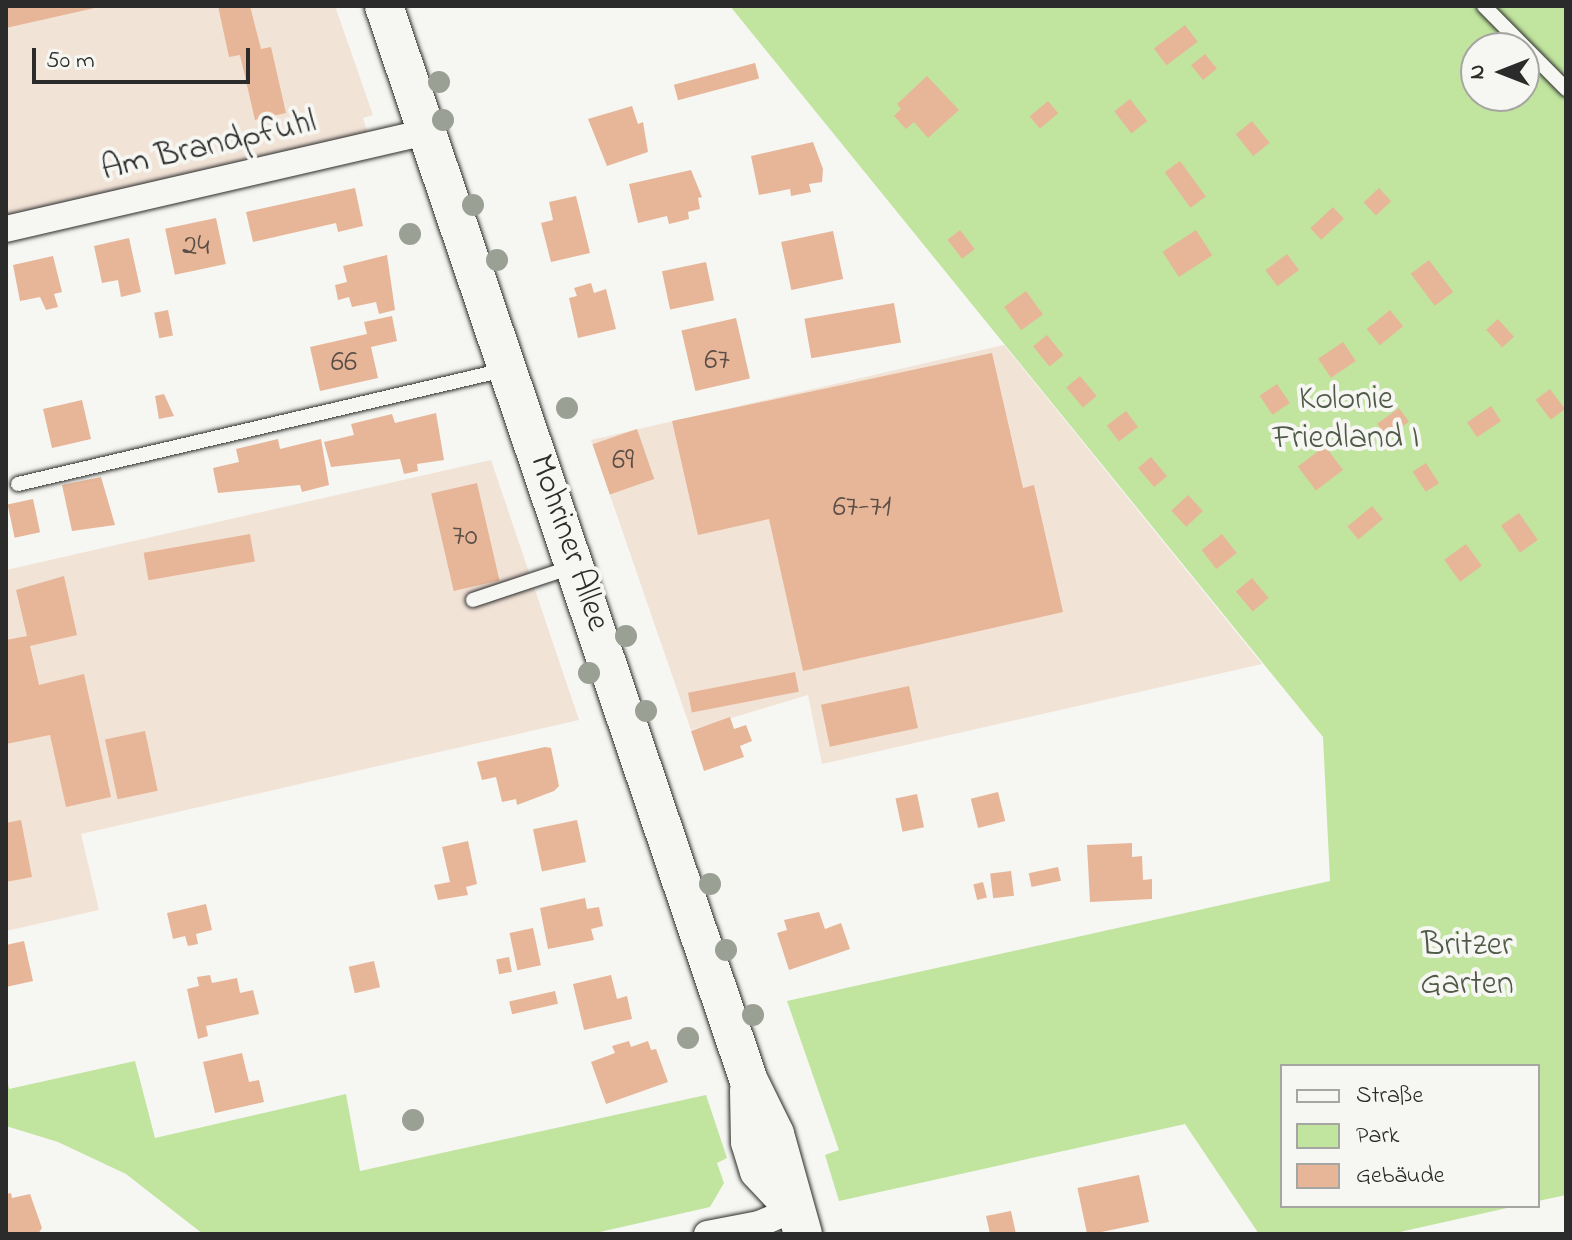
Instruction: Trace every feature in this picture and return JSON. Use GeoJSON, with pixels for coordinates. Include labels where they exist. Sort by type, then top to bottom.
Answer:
{"type":"FeatureCollection","features":[{"type":"Feature","properties":{"kind":"main road","name":"Mohriner Allee"},"geometry":{"type":"LineString","coordinates":[[384,6],[749,1081],[780,1148],[798,1221]]}},
{"type":"Feature","properties":{"kind":"street","name":"Am Brandpfuhl"},"geometry":{"type":"LineString","coordinates":[[6,229],[426,132]]}},
{"type":"Feature","properties":{"kind":"street"},"geometry":{"type":"LineString","coordinates":[[707,1234],[759,1224],[798,1221]]}},
{"type":"Feature","properties":{"kind":"lane"},"geometry":{"type":"LineString","coordinates":[[1484,6],[1566,89]]}},
{"type":"Feature","properties":{"kind":"lane"},"geometry":{"type":"LineString","coordinates":[[18,484],[464,384],[509,368]]}},
{"type":"Feature","properties":{"kind":"lane"},"geometry":{"type":"LineString","coordinates":[[473,600],[576,566]]}},
{"type":"Feature","properties":{"kind":"shaded area"},"geometry":{"type":"Polygon","coordinates":[[[6,6],[335,6],[373,115],[363,118],[369,137],[6,220],[6,6]]]}},
{"type":"Feature","properties":{"kind":"shaded area"},"geometry":{"type":"Polygon","coordinates":[[[1004,345],[1262,664],[822,764],[808,695],[691,730],[591,440],[1004,345]]]}},
{"type":"Feature","properties":{"kind":"shaded area"},"geometry":{"type":"Polygon","coordinates":[[[491,460],[579,720],[81,834],[99,910],[6,931],[6,570],[491,460]]]}},
{"type":"Feature","properties":{"kind":"green space"},"geometry":{"type":"Polygon","coordinates":[[[730,6],[1566,6],[1566,1195],[1540,1201],[1540,1064],[1280,1064],[1280,1208],[1507,1208],[1391,1234],[1259,1234],[1185,1124],[839,1201],[825,1155],[839,1150],[787,1001],[1330,881],[1323,737],[730,6]]]}},
{"type":"Feature","properties":{"kind":"green space"},"geometry":{"type":"Polygon","coordinates":[[[135,1061],[155,1138],[346,1094],[360,1171],[706,1095],[727,1158],[717,1163],[724,1183],[710,1207],[591,1234],[203,1234],[126,1174],[58,1142],[6,1126],[6,1074],[9,1089],[135,1061]]]}},
{"type":"Feature","properties":{"kind":"building"},"geometry":{"type":"Polygon","coordinates":[[[6,6],[99,6],[99,7],[6,28],[6,6]]]}},
{"type":"Feature","properties":{"kind":"building"},"geometry":{"type":"Polygon","coordinates":[[[218,6],[250,6],[261,49],[271,47],[286,113],[255,120],[240,55],[229,57],[218,6]]]}},
{"type":"Feature","properties":{"kind":"building"},"geometry":{"type":"Polygon","coordinates":[[[1185,25],[1198,42],[1166,65],[1154,48],[1185,25]]]}},
{"type":"Feature","properties":{"kind":"building"},"geometry":{"type":"Polygon","coordinates":[[[1205,54],[1217,69],[1203,80],[1191,65],[1205,54]]]}},
{"type":"Feature","properties":{"kind":"building"},"geometry":{"type":"Polygon","coordinates":[[[755,63],[759,78],[678,100],[674,85],[755,63]]]}},
{"type":"Feature","properties":{"kind":"building"},"geometry":{"type":"Polygon","coordinates":[[[927,76],[959,110],[928,138],[914,122],[906,129],[894,116],[901,109],[897,104],[927,76]]]}},
{"type":"Feature","properties":{"kind":"building"},"geometry":{"type":"Polygon","coordinates":[[[1130,99],[1147,121],[1131,133],[1114,111],[1130,99]]]}},
{"type":"Feature","properties":{"kind":"building"},"geometry":{"type":"Polygon","coordinates":[[[1048,101],[1058,113],[1040,129],[1030,116],[1048,101]]]}},
{"type":"Feature","properties":{"kind":"building"},"geometry":{"type":"Polygon","coordinates":[[[632,106],[638,124],[643,122],[648,152],[607,166],[588,119],[632,106]]]}},
{"type":"Feature","properties":{"kind":"building"},"geometry":{"type":"Polygon","coordinates":[[[1252,121],[1270,143],[1253,156],[1236,134],[1252,121]]]}},
{"type":"Feature","properties":{"kind":"building"},"geometry":{"type":"Polygon","coordinates":[[[813,142],[823,169],[822,182],[809,184],[811,192],[791,196],[790,189],[759,195],[751,156],[813,142]]]}},
{"type":"Feature","properties":{"kind":"building"},"geometry":{"type":"Polygon","coordinates":[[[1180,161],[1206,197],[1190,208],[1165,172],[1180,161]]]}},
{"type":"Feature","properties":{"kind":"building"},"geometry":{"type":"Polygon","coordinates":[[[691,170],[702,197],[698,198],[700,209],[688,212],[689,219],[669,224],[667,216],[638,223],[629,184],[691,170]]]}},
{"type":"Feature","properties":{"kind":"building"},"geometry":{"type":"Polygon","coordinates":[[[355,188],[363,226],[338,232],[336,223],[253,242],[246,212],[355,188]]]}},
{"type":"Feature","properties":{"kind":"building"},"geometry":{"type":"Polygon","coordinates":[[[1379,188],[1391,201],[1376,215],[1364,202],[1379,188]]]}},
{"type":"Feature","properties":{"kind":"building"},"geometry":{"type":"Polygon","coordinates":[[[576,196],[590,253],[551,262],[541,223],[553,220],[549,202],[576,196]]]}},
{"type":"Feature","properties":{"kind":"building"},"geometry":{"type":"Polygon","coordinates":[[[1333,207],[1344,219],[1321,240],[1310,228],[1333,207]]]}},
{"type":"Feature","properties":{"kind":"building"},"geometry":{"type":"Polygon","coordinates":[[[216,218],[226,264],[175,275],[165,229],[216,218]]]}},
{"type":"Feature","properties":{"kind":"building"},"geometry":{"type":"Polygon","coordinates":[[[960,230],[975,249],[962,259],[947,240],[960,230]]]}},
{"type":"Feature","properties":{"kind":"building"},"geometry":{"type":"Polygon","coordinates":[[[1196,230],[1212,255],[1179,277],[1162,252],[1196,230]]]}},
{"type":"Feature","properties":{"kind":"building"},"geometry":{"type":"Polygon","coordinates":[[[833,231],[843,279],[791,290],[781,242],[833,231]]]}},
{"type":"Feature","properties":{"kind":"building"},"geometry":{"type":"Polygon","coordinates":[[[129,238],[141,292],[121,297],[118,280],[102,283],[94,246],[129,238]]]}},
{"type":"Feature","properties":{"kind":"building"},"geometry":{"type":"Polygon","coordinates":[[[1287,254],[1299,270],[1277,286],[1265,270],[1287,254]]]}},
{"type":"Feature","properties":{"kind":"building"},"geometry":{"type":"Polygon","coordinates":[[[387,255],[395,310],[379,314],[376,302],[352,307],[349,297],[338,300],[335,285],[347,282],[343,266],[387,255]]]}},
{"type":"Feature","properties":{"kind":"building"},"geometry":{"type":"Polygon","coordinates":[[[53,256],[62,292],[54,294],[58,307],[46,310],[40,297],[20,301],[13,265],[53,256]]]}},
{"type":"Feature","properties":{"kind":"building"},"geometry":{"type":"Polygon","coordinates":[[[1429,260],[1453,292],[1435,306],[1411,274],[1429,260]]]}},
{"type":"Feature","properties":{"kind":"building"},"geometry":{"type":"Polygon","coordinates":[[[706,262],[714,300],[670,310],[662,271],[706,262]]]}},
{"type":"Feature","properties":{"kind":"building"},"geometry":{"type":"Polygon","coordinates":[[[591,283],[594,293],[606,289],[616,329],[578,338],[569,298],[577,296],[574,288],[591,283]]]}},
{"type":"Feature","properties":{"kind":"building"},"geometry":{"type":"Polygon","coordinates":[[[1026,291],[1043,314],[1021,330],[1004,307],[1026,291]]]}},
{"type":"Feature","properties":{"kind":"building"},"geometry":{"type":"Polygon","coordinates":[[[894,303],[901,342],[811,358],[804,319],[894,303]]]}},
{"type":"Feature","properties":{"kind":"building"},"geometry":{"type":"Polygon","coordinates":[[[168,310],[173,336],[159,338],[154,313],[168,310]]]}},
{"type":"Feature","properties":{"kind":"building"},"geometry":{"type":"Polygon","coordinates":[[[1390,310],[1403,326],[1380,345],[1367,329],[1390,310]]]}},
{"type":"Feature","properties":{"kind":"building"},"geometry":{"type":"Polygon","coordinates":[[[392,316],[397,341],[371,347],[378,378],[320,391],[310,347],[367,334],[364,322],[392,316]]]}},
{"type":"Feature","properties":{"kind":"building"},"geometry":{"type":"Polygon","coordinates":[[[736,318],[750,378],[695,391],[681,331],[736,318]]]}},
{"type":"Feature","properties":{"kind":"building"},"geometry":{"type":"Polygon","coordinates":[[[1498,319],[1514,337],[1502,348],[1486,330],[1498,319]]]}},
{"type":"Feature","properties":{"kind":"building"},"geometry":{"type":"Polygon","coordinates":[[[1047,335],[1063,355],[1049,367],[1033,346],[1047,335]]]}},
{"type":"Feature","properties":{"kind":"building"},"geometry":{"type":"Polygon","coordinates":[[[1343,342],[1356,361],[1331,378],[1318,359],[1343,342]]]}},
{"type":"Feature","properties":{"kind":"building"},"geometry":{"type":"Polygon","coordinates":[[[992,353],[1023,488],[1034,485],[1063,612],[803,671],[769,519],[698,535],[672,421],[992,353]]]}},
{"type":"Feature","properties":{"kind":"building"},"geometry":{"type":"Polygon","coordinates":[[[1080,376],[1097,396],[1083,407],[1066,388],[1080,376]]]}},
{"type":"Feature","properties":{"kind":"building"},"geometry":{"type":"Polygon","coordinates":[[[1277,384],[1290,403],[1272,415],[1260,396],[1277,384]]]}},
{"type":"Feature","properties":{"kind":"building"},"geometry":{"type":"Polygon","coordinates":[[[1550,389],[1565,409],[1551,420],[1536,400],[1550,389]]]}},
{"type":"Feature","properties":{"kind":"building"},"geometry":{"type":"Polygon","coordinates":[[[164,394],[174,416],[159,419],[155,396],[164,394]]]}},
{"type":"Feature","properties":{"kind":"building"},"geometry":{"type":"Polygon","coordinates":[[[82,400],[91,439],[52,448],[43,409],[82,400]]]}},
{"type":"Feature","properties":{"kind":"building"},"geometry":{"type":"Polygon","coordinates":[[[1491,406],[1501,421],[1477,437],[1467,422],[1491,406]]]}},
{"type":"Feature","properties":{"kind":"building"},"geometry":{"type":"Polygon","coordinates":[[[1399,408],[1409,422],[1387,438],[1377,424],[1399,408]]]}},
{"type":"Feature","properties":{"kind":"building"},"geometry":{"type":"Polygon","coordinates":[[[1126,411],[1138,427],[1119,441],[1107,425],[1126,411]]]}},
{"type":"Feature","properties":{"kind":"building"},"geometry":{"type":"Polygon","coordinates":[[[436,413],[444,460],[417,464],[418,471],[404,474],[400,459],[331,467],[324,442],[354,435],[351,424],[392,414],[395,423],[436,413]]]}},
{"type":"Feature","properties":{"kind":"building"},"geometry":{"type":"Polygon","coordinates":[[[637,429],[654,479],[610,494],[593,444],[637,429]]]}},
{"type":"Feature","properties":{"kind":"building"},"geometry":{"type":"Polygon","coordinates":[[[278,439],[280,449],[321,439],[329,485],[302,492],[300,485],[218,493],[213,468],[239,462],[236,449],[278,439]]]}},
{"type":"Feature","properties":{"kind":"building"},"geometry":{"type":"Polygon","coordinates":[[[1325,446],[1343,470],[1316,490],[1298,466],[1325,446]]]}},
{"type":"Feature","properties":{"kind":"building"},"geometry":{"type":"Polygon","coordinates":[[[1151,457],[1167,476],[1154,487],[1138,468],[1151,457]]]}},
{"type":"Feature","properties":{"kind":"building"},"geometry":{"type":"Polygon","coordinates":[[[1426,463],[1439,483],[1426,492],[1413,472],[1426,463]]]}},
{"type":"Feature","properties":{"kind":"building"},"geometry":{"type":"Polygon","coordinates":[[[101,477],[115,525],[72,531],[62,485],[101,477]]]}},
{"type":"Feature","properties":{"kind":"building"},"geometry":{"type":"Polygon","coordinates":[[[477,483],[499,580],[454,591],[431,494],[477,483]]]}},
{"type":"Feature","properties":{"kind":"building"},"geometry":{"type":"Polygon","coordinates":[[[1188,495],[1203,511],[1186,527],[1171,511],[1188,495]]]}},
{"type":"Feature","properties":{"kind":"building"},"geometry":{"type":"Polygon","coordinates":[[[33,499],[40,532],[15,538],[8,504],[33,499]]]}},
{"type":"Feature","properties":{"kind":"building"},"geometry":{"type":"Polygon","coordinates":[[[1372,506],[1383,519],[1358,540],[1347,527],[1372,506]]]}},
{"type":"Feature","properties":{"kind":"building"},"geometry":{"type":"Polygon","coordinates":[[[1519,513],[1538,540],[1520,553],[1501,526],[1519,513]]]}},
{"type":"Feature","properties":{"kind":"building"},"geometry":{"type":"Polygon","coordinates":[[[250,534],[255,562],[149,580],[144,553],[250,534]]]}},
{"type":"Feature","properties":{"kind":"building"},"geometry":{"type":"Polygon","coordinates":[[[1222,534],[1237,553],[1216,569],[1202,550],[1222,534]]]}},
{"type":"Feature","properties":{"kind":"building"},"geometry":{"type":"Polygon","coordinates":[[[1466,544],[1482,566],[1460,582],[1444,560],[1466,544]]]}},
{"type":"Feature","properties":{"kind":"building"},"geometry":{"type":"Polygon","coordinates":[[[64,576],[77,635],[30,646],[39,685],[84,674],[111,797],[66,807],[50,735],[6,744],[6,640],[27,636],[16,590],[64,576]]]}},
{"type":"Feature","properties":{"kind":"building"},"geometry":{"type":"Polygon","coordinates":[[[1252,578],[1269,598],[1253,611],[1236,591],[1252,578]]]}},
{"type":"Feature","properties":{"kind":"building"},"geometry":{"type":"Polygon","coordinates":[[[795,672],[799,692],[692,712],[688,693],[795,672]]]}},
{"type":"Feature","properties":{"kind":"building"},"geometry":{"type":"Polygon","coordinates":[[[909,686],[918,728],[830,747],[821,705],[909,686]]]}},
{"type":"Feature","properties":{"kind":"building"},"geometry":{"type":"Polygon","coordinates":[[[730,717],[734,729],[746,725],[752,741],[740,746],[744,757],[704,771],[691,731],[730,717]]]}},
{"type":"Feature","properties":{"kind":"building"},"geometry":{"type":"Polygon","coordinates":[[[145,731],[158,791],[118,799],[105,740],[145,731]]]}},
{"type":"Feature","properties":{"kind":"building"},"geometry":{"type":"Polygon","coordinates":[[[551,748],[559,786],[554,791],[517,805],[516,799],[502,802],[496,777],[482,780],[477,762],[551,748]]]}},
{"type":"Feature","properties":{"kind":"building"},"geometry":{"type":"Polygon","coordinates":[[[998,792],[1005,821],[978,828],[971,799],[998,792]]]}},
{"type":"Feature","properties":{"kind":"building"},"geometry":{"type":"Polygon","coordinates":[[[917,794],[924,827],[903,832],[895,799],[917,794]]]}},
{"type":"Feature","properties":{"kind":"building"},"geometry":{"type":"Polygon","coordinates":[[[21,820],[32,877],[6,882],[6,823],[21,820]]]}},
{"type":"Feature","properties":{"kind":"building"},"geometry":{"type":"Polygon","coordinates":[[[577,820],[586,862],[542,871],[533,829],[577,820]]]}},
{"type":"Feature","properties":{"kind":"building"},"geometry":{"type":"Polygon","coordinates":[[[468,841],[477,884],[466,887],[468,895],[438,900],[434,885],[450,882],[442,847],[468,841]]]}},
{"type":"Feature","properties":{"kind":"building"},"geometry":{"type":"Polygon","coordinates":[[[1132,843],[1132,857],[1142,856],[1143,880],[1152,879],[1152,899],[1090,902],[1087,845],[1132,843]]]}},
{"type":"Feature","properties":{"kind":"building"},"geometry":{"type":"Polygon","coordinates":[[[1058,867],[1061,881],[1032,887],[1029,873],[1058,867]]]}},
{"type":"Feature","properties":{"kind":"building"},"geometry":{"type":"Polygon","coordinates":[[[1011,871],[1014,896],[993,898],[990,874],[1011,871]]]}},
{"type":"Feature","properties":{"kind":"building"},"geometry":{"type":"Polygon","coordinates":[[[983,882],[987,898],[977,900],[973,884],[983,882]]]}},
{"type":"Feature","properties":{"kind":"building"},"geometry":{"type":"Polygon","coordinates":[[[585,898],[587,909],[599,907],[603,926],[591,929],[594,940],[548,949],[540,908],[585,898]]]}},
{"type":"Feature","properties":{"kind":"building"},"geometry":{"type":"Polygon","coordinates":[[[206,904],[212,930],[196,934],[198,944],[188,946],[185,936],[173,939],[167,913],[206,904]]]}},
{"type":"Feature","properties":{"kind":"building"},"geometry":{"type":"Polygon","coordinates":[[[819,912],[825,929],[841,923],[850,949],[789,970],[777,933],[787,930],[784,920],[819,912]]]}},
{"type":"Feature","properties":{"kind":"building"},"geometry":{"type":"Polygon","coordinates":[[[533,928],[541,965],[517,970],[510,933],[533,928]]]}},
{"type":"Feature","properties":{"kind":"building"},"geometry":{"type":"Polygon","coordinates":[[[24,941],[33,981],[6,987],[6,945],[24,941]]]}},
{"type":"Feature","properties":{"kind":"building"},"geometry":{"type":"Polygon","coordinates":[[[509,957],[512,972],[499,974],[496,959],[509,957]]]}},
{"type":"Feature","properties":{"kind":"building"},"geometry":{"type":"Polygon","coordinates":[[[374,961],[380,987],[355,993],[349,967],[374,961]]]}},
{"type":"Feature","properties":{"kind":"building"},"geometry":{"type":"Polygon","coordinates":[[[210,975],[212,983],[237,978],[240,993],[253,990],[259,1014],[206,1026],[208,1036],[198,1039],[187,989],[199,986],[197,977],[210,975]]]}},
{"type":"Feature","properties":{"kind":"building"},"geometry":{"type":"Polygon","coordinates":[[[611,975],[617,999],[627,996],[632,1019],[584,1030],[573,984],[611,975]]]}},
{"type":"Feature","properties":{"kind":"building"},"geometry":{"type":"Polygon","coordinates":[[[555,991],[558,1004],[512,1014],[509,1002],[555,991]]]}},
{"type":"Feature","properties":{"kind":"building"},"geometry":{"type":"Polygon","coordinates":[[[629,1041],[631,1047],[648,1041],[651,1050],[656,1049],[668,1082],[606,1104],[591,1062],[615,1053],[612,1046],[629,1041]]]}},
{"type":"Feature","properties":{"kind":"building"},"geometry":{"type":"Polygon","coordinates":[[[242,1053],[249,1082],[259,1080],[264,1102],[215,1113],[203,1062],[242,1053]]]}},
{"type":"Feature","properties":{"kind":"building"},"geometry":{"type":"Polygon","coordinates":[[[1139,1175],[1149,1222],[1087,1234],[1077,1188],[1139,1175]]]}},
{"type":"Feature","properties":{"kind":"building"},"geometry":{"type":"Polygon","coordinates":[[[11,1193],[12,1198],[30,1194],[42,1228],[38,1234],[6,1234],[6,1194],[11,1193]]]}},
{"type":"Feature","properties":{"kind":"building"},"geometry":{"type":"Polygon","coordinates":[[[1011,1211],[1016,1234],[990,1234],[986,1216],[1011,1211]]]}},
{"type":"Feature","properties":{"kind":"park label","name":"Kolonie Friedland I"},"geometry":{"type":"Point","coordinates":[1346,420]}},
{"type":"Feature","properties":{"kind":"park label","name":"Britzer Garten"},"geometry":{"type":"Point","coordinates":[1467,966]}}]}
